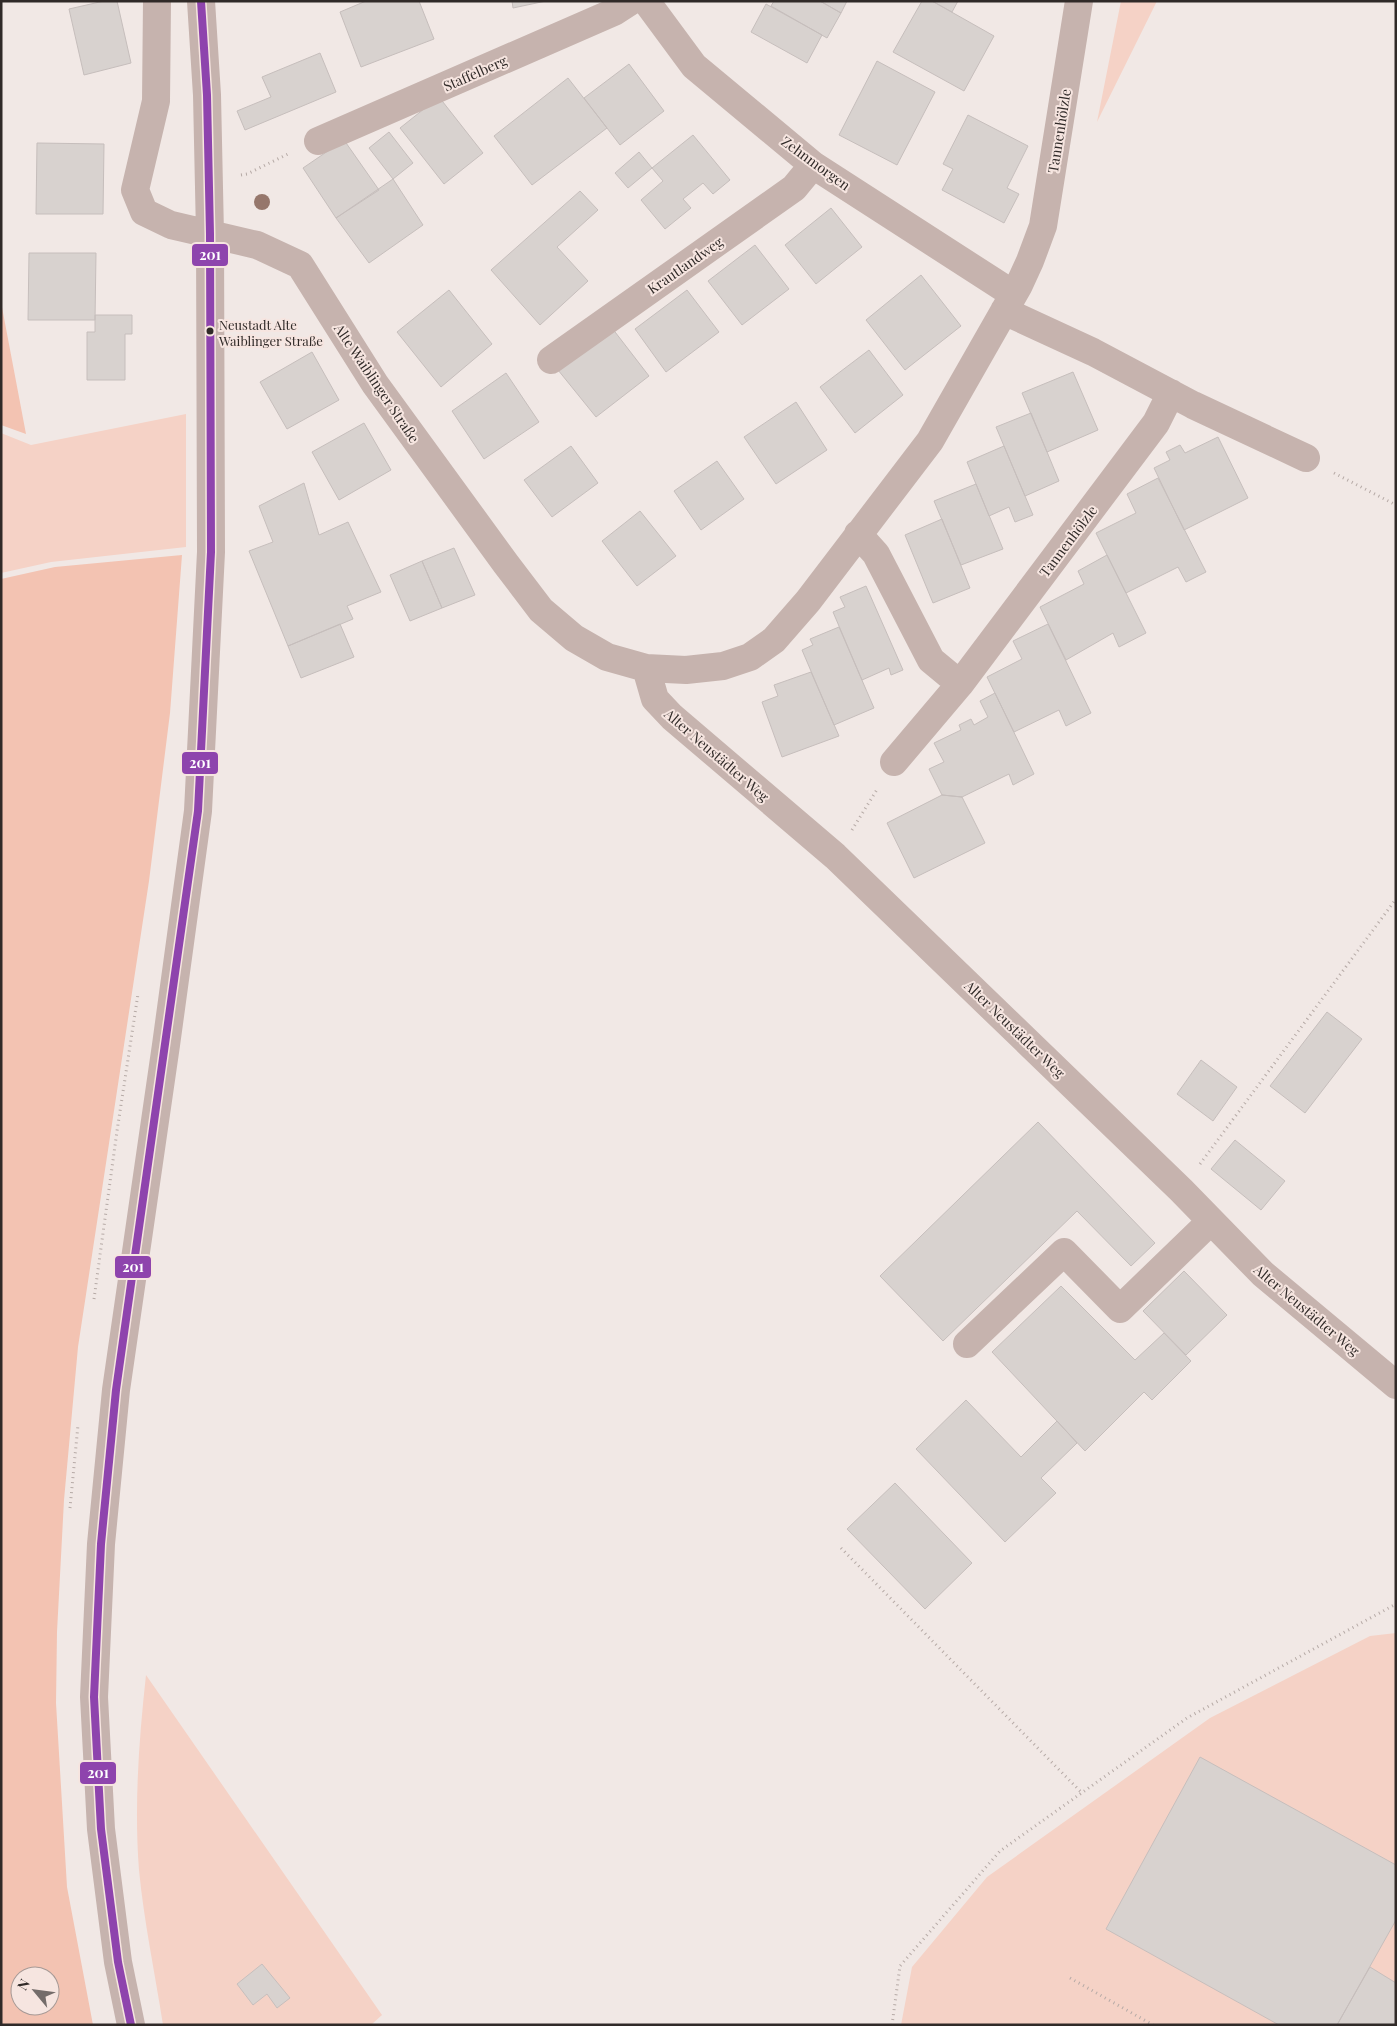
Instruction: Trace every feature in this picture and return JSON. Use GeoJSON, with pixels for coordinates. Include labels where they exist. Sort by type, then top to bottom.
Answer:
{"type":"FeatureCollection","features":[{"type":"Feature","properties":{"kind":"street","name":"Alte Waiblinger Straße"},"geometry":{"type":"LineString","coordinates":[[157,1],[156,101],[135,190],[144,212],[171,225],[257,244],[300,265],[375,384],[541,610],[574,638],[607,657],[646,668]]}},
{"type":"Feature","properties":{"kind":"street"},"geometry":{"type":"LineString","coordinates":[[131,2025],[118,1962],[101,1829],[94,1697],[100,1554],[116,1390],[165,1055],[198,811],[211,552],[210,234],[207,95],[201,1]]}},
{"type":"Feature","properties":{"kind":"street","name":"Staffelberg"},"geometry":{"type":"LineString","coordinates":[[318,141],[605,16],[631,1]]}},
{"type":"Feature","properties":{"kind":"street","name":"Zehnmorgen"},"geometry":{"type":"LineString","coordinates":[[646,1],[694,66],[813,165],[1008,303]]}},
{"type":"Feature","properties":{"kind":"street","name":"Tannenhölzle"},"geometry":{"type":"LineString","coordinates":[[646,668],[686,670],[723,666],[750,657],[774,640],[808,601],[930,440],[1008,303],[1030,261],[1043,226],[1079,1]]}},
{"type":"Feature","properties":{"kind":"street","name":"Krautlandweg"},"geometry":{"type":"LineString","coordinates":[[551,360],[794,188],[813,165]]}},
{"type":"Feature","properties":{"kind":"street"},"geometry":{"type":"LineString","coordinates":[[1008,303],[1093,352],[1171,393],[1306,458]]}},
{"type":"Feature","properties":{"kind":"street","name":"Tannenhölzle"},"geometry":{"type":"LineString","coordinates":[[894,762],[960,684],[1139,446],[1156,423],[1171,393]]}},
{"type":"Feature","properties":{"kind":"street"},"geometry":{"type":"LineString","coordinates":[[858,534],[876,554],[932,660],[960,684]]}},
{"type":"Feature","properties":{"kind":"street","name":"Alter Neustädter Weg"},"geometry":{"type":"LineString","coordinates":[[646,668],[655,699],[672,717],[835,856],[1181,1190],[1263,1274],[1396,1385]]}},
{"type":"Feature","properties":{"kind":"street"},"geometry":{"type":"LineString","coordinates":[[967,1344],[1064,1252],[1120,1309],[1211,1221]]}},
{"type":"Feature","properties":{"kind":"path"},"geometry":{"type":"LineString","coordinates":[[247,174],[272,160]]}},
{"type":"Feature","properties":{"kind":"path"},"geometry":{"type":"LineString","coordinates":[[1306,458],[1396,505]]}},
{"type":"Feature","properties":{"kind":"path"},"geometry":{"type":"LineString","coordinates":[[858,820],[894,762]]}},
{"type":"Feature","properties":{"kind":"path"},"geometry":{"type":"LineString","coordinates":[[1181,1190],[1396,899]]}},
{"type":"Feature","properties":{"kind":"path"},"geometry":{"type":"LineString","coordinates":[[840,1548],[1082,1793]]}},
{"type":"Feature","properties":{"kind":"path"},"geometry":{"type":"LineString","coordinates":[[892,2025],[900,1966],[1000,1851],[1187,1718],[1396,1604]]}},
{"type":"Feature","properties":{"kind":"path"},"geometry":{"type":"LineString","coordinates":[[1070,1978],[1153,2025]]}},
{"type":"Feature","properties":{"kind":"shaded area"},"geometry":{"type":"Polygon","coordinates":[[[1121,1],[1157,1],[1097,122],[1121,1]]]}},
{"type":"Feature","properties":{"kind":"shaded area"},"geometry":{"type":"Polygon","coordinates":[[[1,302],[26,434],[1,425],[1,302]]]}},
{"type":"Feature","properties":{"kind":"shaded area"},"geometry":{"type":"Polygon","coordinates":[[[186,414],[186,547],[51,562],[1,573],[1,433],[31,445],[186,414]]]}},
{"type":"Feature","properties":{"kind":"shaded area"},"geometry":{"type":"Polygon","coordinates":[[[182,555],[170,713],[149,881],[78,1347],[64,1500],[57,1632],[56,1703],[67,1887],[93,2025],[1,2025],[1,579],[55,567],[182,555]]]}},
{"type":"Feature","properties":{"kind":"shaded area"},"geometry":{"type":"Polygon","coordinates":[[[1396,1633],[1396,2025],[901,2025],[912,1967],[987,1877],[1210,1718],[1370,1636],[1396,1633]]]}},
{"type":"Feature","properties":{"kind":"shaded area"},"geometry":{"type":"Polygon","coordinates":[[[146,1675],[382,2015],[371,2025],[163,2025],[139,1870],[138,1772],[146,1675]]]}},
{"type":"Feature","properties":{"kind":"building"},"geometry":{"type":"Polygon","coordinates":[[[104,1],[117,1],[131,63],[84,75],[69,9],[104,1]]]}},
{"type":"Feature","properties":{"kind":"building"},"geometry":{"type":"Polygon","coordinates":[[[366,1],[419,1],[434,39],[361,67],[340,12],[366,1]]]}},
{"type":"Feature","properties":{"kind":"building"},"geometry":{"type":"Polygon","coordinates":[[[512,1],[546,1],[513,8],[512,1]]]}},
{"type":"Feature","properties":{"kind":"building"},"geometry":{"type":"Polygon","coordinates":[[[774,1],[820,1],[841,13],[827,38],[771,6],[774,1]]]}},
{"type":"Feature","properties":{"kind":"building"},"geometry":{"type":"Polygon","coordinates":[[[820,1],[847,1],[841,13],[820,1]]]}},
{"type":"Feature","properties":{"kind":"building"},"geometry":{"type":"Polygon","coordinates":[[[922,1],[932,1],[994,36],[964,91],[893,52],[922,1]]]}},
{"type":"Feature","properties":{"kind":"building"},"geometry":{"type":"Polygon","coordinates":[[[932,1],[958,1],[952,12],[932,1]]]}},
{"type":"Feature","properties":{"kind":"building"},"geometry":{"type":"Polygon","coordinates":[[[766,4],[822,35],[807,63],[751,32],[766,4]]]}},
{"type":"Feature","properties":{"kind":"building"},"geometry":{"type":"Polygon","coordinates":[[[320,53],[336,92],[245,130],[237,111],[271,97],[262,77],[320,53]]]}},
{"type":"Feature","properties":{"kind":"building"},"geometry":{"type":"Polygon","coordinates":[[[877,61],[935,92],[897,165],[839,135],[877,61]]]}},
{"type":"Feature","properties":{"kind":"building"},"geometry":{"type":"Polygon","coordinates":[[[629,64],[664,111],[620,145],[584,98],[629,64]]]}},
{"type":"Feature","properties":{"kind":"building"},"geometry":{"type":"Polygon","coordinates":[[[568,78],[607,128],[532,185],[494,136],[568,78]]]}},
{"type":"Feature","properties":{"kind":"building"},"geometry":{"type":"Polygon","coordinates":[[[439,97],[483,153],[444,184],[400,128],[439,97]]]}},
{"type":"Feature","properties":{"kind":"building"},"geometry":{"type":"Polygon","coordinates":[[[968,115],[1028,146],[1007,188],[1019,194],[1004,223],[942,190],[953,169],[943,164],[968,115]]]}},
{"type":"Feature","properties":{"kind":"building"},"geometry":{"type":"Polygon","coordinates":[[[389,132],[413,163],[393,179],[369,148],[389,132]]]}},
{"type":"Feature","properties":{"kind":"building"},"geometry":{"type":"Polygon","coordinates":[[[693,135],[730,180],[713,194],[703,183],[683,199],[691,208],[665,229],[641,200],[663,181],[652,168],[693,135]]]}},
{"type":"Feature","properties":{"kind":"building"},"geometry":{"type":"Polygon","coordinates":[[[344,140],[379,190],[336,218],[303,168],[344,140]]]}},
{"type":"Feature","properties":{"kind":"building"},"geometry":{"type":"Polygon","coordinates":[[[37,143],[104,144],[103,214],[36,214],[37,143]]]}},
{"type":"Feature","properties":{"kind":"building"},"geometry":{"type":"Polygon","coordinates":[[[639,152],[652,168],[628,188],[615,173],[639,152]]]}},
{"type":"Feature","properties":{"kind":"building"},"geometry":{"type":"Polygon","coordinates":[[[393,179],[423,225],[369,263],[336,218],[393,179]]]}},
{"type":"Feature","properties":{"kind":"building"},"geometry":{"type":"Polygon","coordinates":[[[580,191],[598,210],[557,247],[588,281],[540,325],[491,270],[580,191]]]}},
{"type":"Feature","properties":{"kind":"building"},"geometry":{"type":"Polygon","coordinates":[[[831,208],[862,247],[816,284],[785,245],[831,208]]]}},
{"type":"Feature","properties":{"kind":"building"},"geometry":{"type":"Polygon","coordinates":[[[755,245],[789,289],[742,325],[708,281],[755,245]]]}},
{"type":"Feature","properties":{"kind":"building"},"geometry":{"type":"Polygon","coordinates":[[[29,253],[96,253],[95,320],[28,320],[29,253]]]}},
{"type":"Feature","properties":{"kind":"building"},"geometry":{"type":"Polygon","coordinates":[[[921,275],[961,326],[905,370],[866,320],[921,275]]]}},
{"type":"Feature","properties":{"kind":"building"},"geometry":{"type":"Polygon","coordinates":[[[449,290],[492,344],[441,387],[397,332],[449,290]]]}},
{"type":"Feature","properties":{"kind":"building"},"geometry":{"type":"Polygon","coordinates":[[[687,290],[719,332],[666,372],[635,329],[687,290]]]}},
{"type":"Feature","properties":{"kind":"building"},"geometry":{"type":"Polygon","coordinates":[[[95,315],[132,315],[132,334],[125,334],[125,380],[87,380],[87,332],[95,332],[95,315]]]}},
{"type":"Feature","properties":{"kind":"building"},"geometry":{"type":"Polygon","coordinates":[[[612,328],[649,376],[596,417],[558,370],[612,328]]]}},
{"type":"Feature","properties":{"kind":"building"},"geometry":{"type":"Polygon","coordinates":[[[869,350],[903,395],[855,433],[820,387],[869,350]]]}},
{"type":"Feature","properties":{"kind":"building"},"geometry":{"type":"Polygon","coordinates":[[[312,352],[339,400],[287,429],[260,382],[312,352]]]}},
{"type":"Feature","properties":{"kind":"building"},"geometry":{"type":"Polygon","coordinates":[[[1073,372],[1098,430],[1047,452],[1022,393],[1073,372]]]}},
{"type":"Feature","properties":{"kind":"building"},"geometry":{"type":"Polygon","coordinates":[[[506,373],[539,422],[484,459],[452,411],[506,373]]]}},
{"type":"Feature","properties":{"kind":"building"},"geometry":{"type":"Polygon","coordinates":[[[796,402],[827,450],[776,484],[744,437],[796,402]]]}},
{"type":"Feature","properties":{"kind":"building"},"geometry":{"type":"Polygon","coordinates":[[[1031,413],[1059,481],[1025,496],[996,427],[1031,413]]]}},
{"type":"Feature","properties":{"kind":"building"},"geometry":{"type":"Polygon","coordinates":[[[364,423],[391,470],[339,500],[312,452],[364,423]]]}},
{"type":"Feature","properties":{"kind":"building"},"geometry":{"type":"Polygon","coordinates":[[[1218,437],[1248,498],[1184,530],[1154,468],[1170,460],[1166,452],[1180,445],[1185,453],[1218,437]]]}},
{"type":"Feature","properties":{"kind":"building"},"geometry":{"type":"Polygon","coordinates":[[[571,446],[598,483],[552,517],[524,480],[571,446]]]}},
{"type":"Feature","properties":{"kind":"building"},"geometry":{"type":"Polygon","coordinates":[[[1004,446],[1033,515],[1015,522],[1009,507],[989,516],[967,462],[1004,446]]]}},
{"type":"Feature","properties":{"kind":"building"},"geometry":{"type":"Polygon","coordinates":[[[717,461],[744,499],[701,530],[674,491],[717,461]]]}},
{"type":"Feature","properties":{"kind":"building"},"geometry":{"type":"Polygon","coordinates":[[[1158,478],[1206,572],[1186,582],[1178,567],[1126,593],[1096,533],[1136,513],[1127,494],[1158,478]]]}},
{"type":"Feature","properties":{"kind":"building"},"geometry":{"type":"Polygon","coordinates":[[[304,483],[319,535],[348,522],[381,592],[347,606],[353,619],[288,646],[249,551],[273,542],[259,506],[304,483]]]}},
{"type":"Feature","properties":{"kind":"building"},"geometry":{"type":"Polygon","coordinates":[[[976,484],[1003,549],[961,565],[934,501],[976,484]]]}},
{"type":"Feature","properties":{"kind":"building"},"geometry":{"type":"Polygon","coordinates":[[[640,511],[676,556],[637,586],[602,541],[640,511]]]}},
{"type":"Feature","properties":{"kind":"building"},"geometry":{"type":"Polygon","coordinates":[[[942,519],[970,588],[933,603],[905,535],[942,519]]]}},
{"type":"Feature","properties":{"kind":"building"},"geometry":{"type":"Polygon","coordinates":[[[454,548],[475,595],[442,608],[422,561],[454,548]]]}},
{"type":"Feature","properties":{"kind":"building"},"geometry":{"type":"Polygon","coordinates":[[[1107,555],[1146,633],[1119,647],[1113,633],[1066,660],[1040,607],[1084,584],[1078,571],[1107,555]]]}},
{"type":"Feature","properties":{"kind":"building"},"geometry":{"type":"Polygon","coordinates":[[[422,561],[442,608],[410,621],[390,575],[422,561]]]}},
{"type":"Feature","properties":{"kind":"building"},"geometry":{"type":"Polygon","coordinates":[[[866,586],[903,670],[891,675],[889,668],[862,680],[833,612],[845,607],[840,597],[866,586]]]}},
{"type":"Feature","properties":{"kind":"building"},"geometry":{"type":"Polygon","coordinates":[[[340,624],[354,657],[301,678],[288,646],[340,624]]]}},
{"type":"Feature","properties":{"kind":"building"},"geometry":{"type":"Polygon","coordinates":[[[1048,624],[1091,713],[1066,726],[1059,710],[1014,732],[987,677],[1022,659],[1013,641],[1048,624]]]}},
{"type":"Feature","properties":{"kind":"building"},"geometry":{"type":"Polygon","coordinates":[[[839,627],[874,708],[834,725],[802,650],[813,645],[810,639],[839,627]]]}},
{"type":"Feature","properties":{"kind":"building"},"geometry":{"type":"Polygon","coordinates":[[[811,672],[839,736],[782,757],[762,702],[778,696],[774,685],[811,672]]]}},
{"type":"Feature","properties":{"kind":"building"},"geometry":{"type":"Polygon","coordinates":[[[995,693],[1034,774],[1013,785],[1009,774],[962,797],[942,795],[929,769],[944,762],[934,743],[961,730],[959,725],[971,719],[974,725],[988,717],[980,701],[995,693]]]}},
{"type":"Feature","properties":{"kind":"building"},"geometry":{"type":"Polygon","coordinates":[[[942,795],[962,797],[985,843],[914,878],[887,823],[942,795]]]}},
{"type":"Feature","properties":{"kind":"building"},"geometry":{"type":"Polygon","coordinates":[[[1327,1012],[1362,1039],[1305,1113],[1270,1086],[1327,1012]]]}},
{"type":"Feature","properties":{"kind":"building"},"geometry":{"type":"Polygon","coordinates":[[[1201,1060],[1237,1087],[1213,1121],[1177,1094],[1201,1060]]]}},
{"type":"Feature","properties":{"kind":"building"},"geometry":{"type":"Polygon","coordinates":[[[1038,1122],[1155,1243],[1131,1266],[1077,1211],[943,1341],[880,1276],[1038,1122]]]}},
{"type":"Feature","properties":{"kind":"building"},"geometry":{"type":"Polygon","coordinates":[[[1235,1140],[1285,1181],[1261,1210],[1211,1169],[1235,1140]]]}},
{"type":"Feature","properties":{"kind":"building"},"geometry":{"type":"Polygon","coordinates":[[[1184,1271],[1227,1315],[1186,1355],[1143,1311],[1184,1271]]]}},
{"type":"Feature","properties":{"kind":"building"},"geometry":{"type":"Polygon","coordinates":[[[1061,1286],[1135,1360],[1164,1333],[1191,1361],[1152,1400],[1144,1392],[1085,1451],[992,1352],[1061,1286]]]}},
{"type":"Feature","properties":{"kind":"building"},"geometry":{"type":"Polygon","coordinates":[[[966,1400],[1021,1457],[1057,1421],[1077,1443],[1041,1478],[1056,1493],[1005,1542],[916,1449],[966,1400]]]}},
{"type":"Feature","properties":{"kind":"building"},"geometry":{"type":"Polygon","coordinates":[[[895,1483],[972,1563],[925,1609],[847,1529],[895,1483]]]}},
{"type":"Feature","properties":{"kind":"building"},"geometry":{"type":"Polygon","coordinates":[[[1200,1757],[1396,1865],[1396,1920],[1337,2025],[1279,2025],[1106,1929],[1200,1757]]]}},
{"type":"Feature","properties":{"kind":"building"},"geometry":{"type":"Polygon","coordinates":[[[262,1964],[290,1998],[277,2008],[267,1994],[253,2005],[237,1984],[262,1964]]]}},
{"type":"Feature","properties":{"kind":"building"},"geometry":{"type":"Polygon","coordinates":[[[1370,1967],[1396,1983],[1396,2025],[1337,2025],[1370,1967]]]}},
{"type":"Feature","properties":{"kind":"transit line","name":"201"},"geometry":{"type":"LineString","coordinates":[[131,2025],[118,1962],[101,1829],[94,1697],[101,1544],[116,1390],[198,811],[211,552],[210,234],[207,95],[201,1]]}},
{"type":"Feature","properties":{"kind":"place","name":"Neustadt Alte Waiblinger Straße"},"geometry":{"type":"Point","coordinates":[210,331]}}]}
